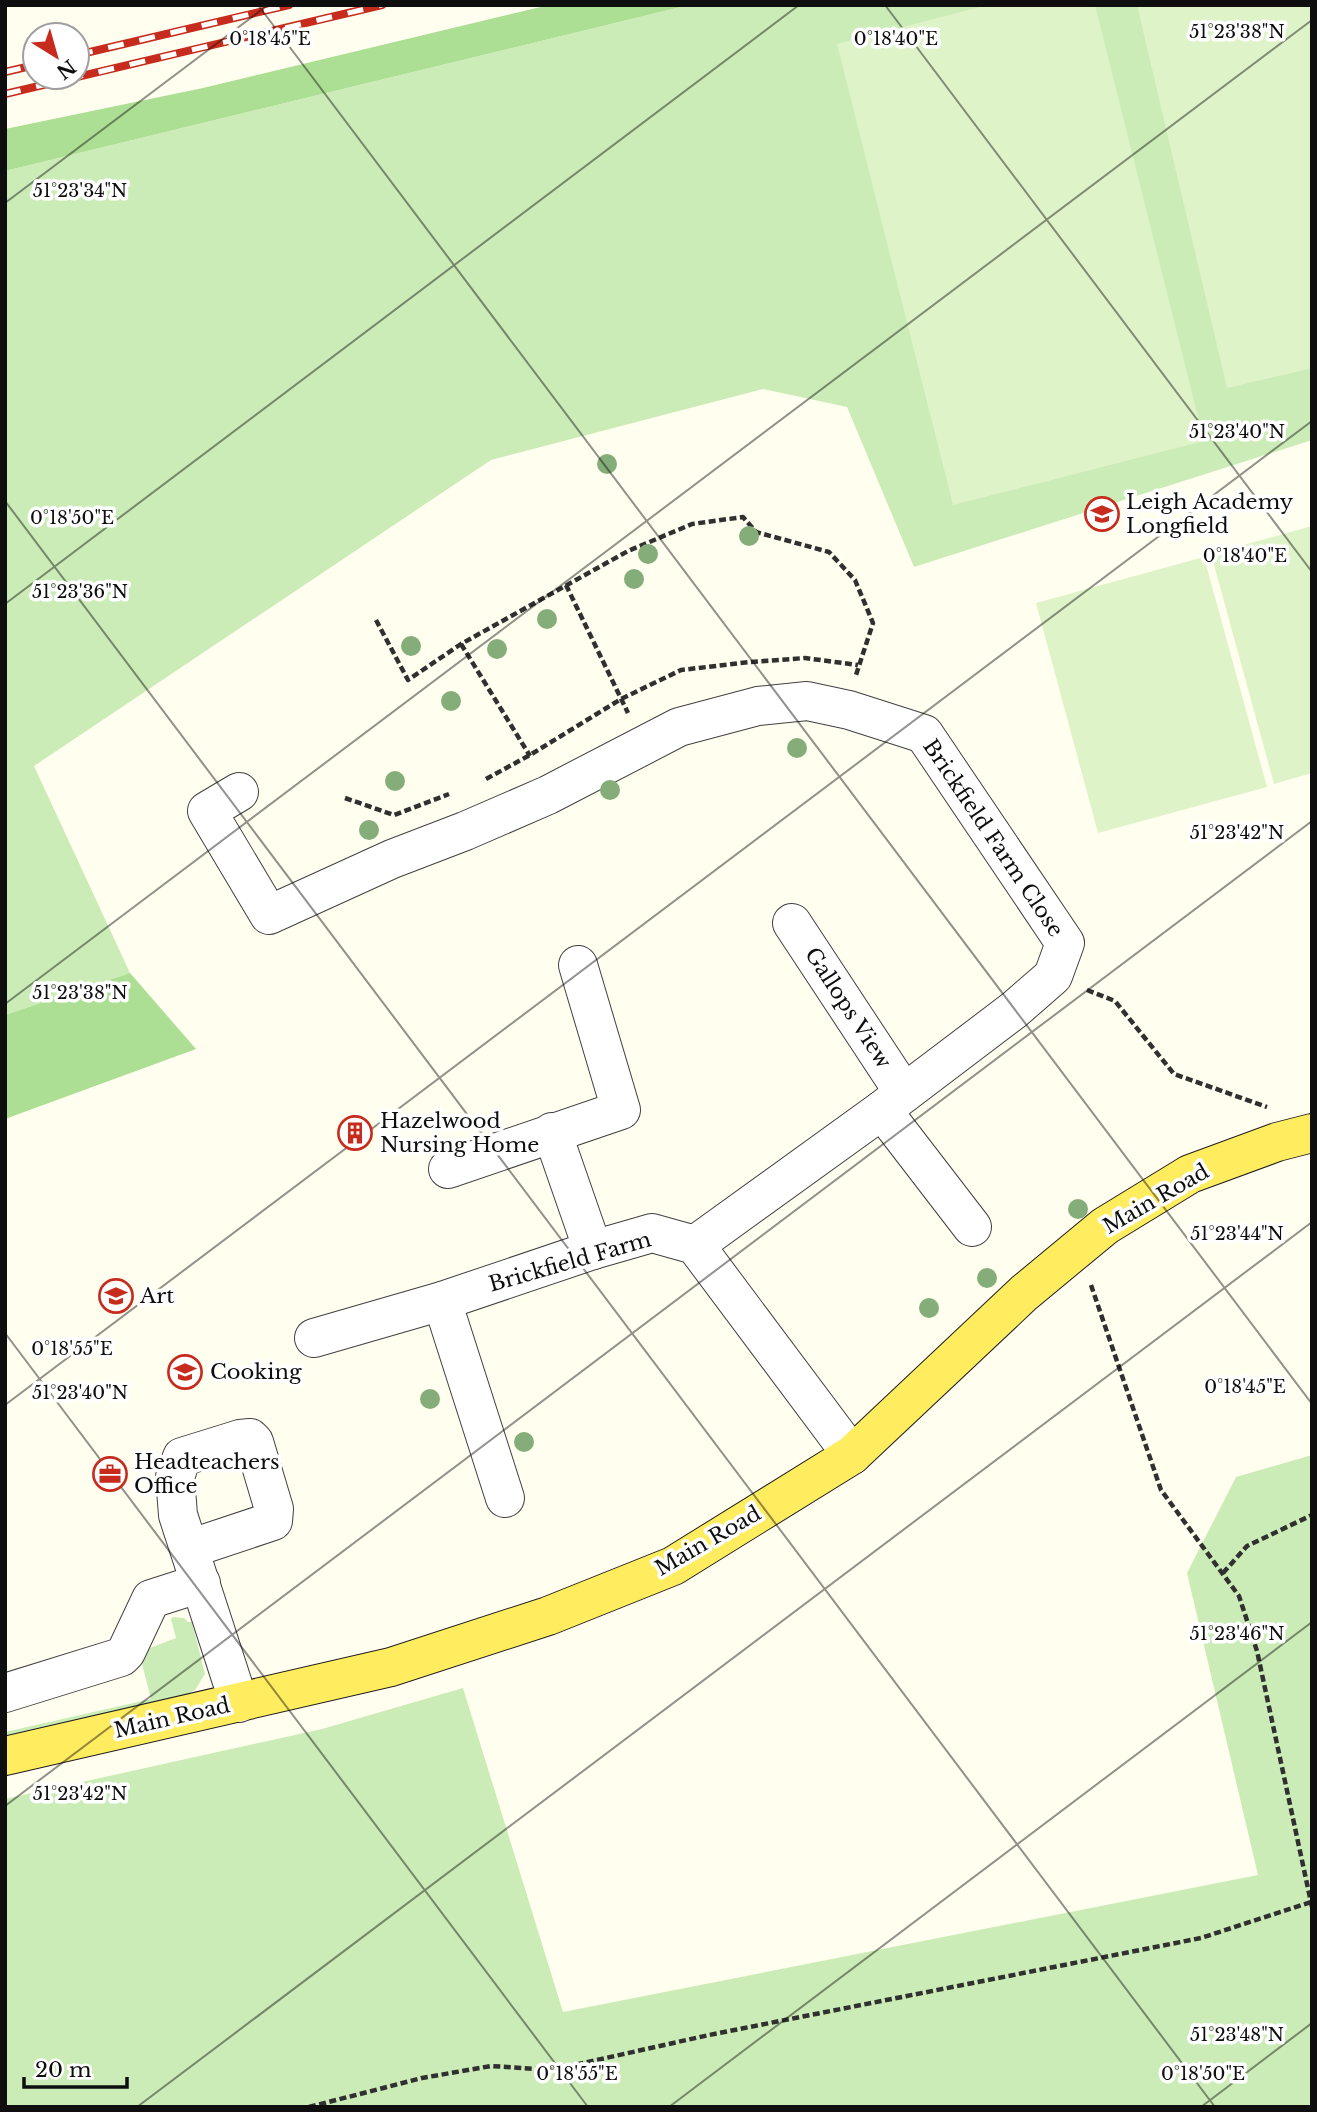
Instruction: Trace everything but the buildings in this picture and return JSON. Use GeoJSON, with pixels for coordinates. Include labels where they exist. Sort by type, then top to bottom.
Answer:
{"type":"FeatureCollection","features":[{"type":"Feature","properties":{"kind":"main road","name":"Main Road"},"geometry":{"type":"LineString","coordinates":[[5,1756],[391,1667],[548,1616],[673,1566],[852,1455],[1024,1293],[1105,1226],[1190,1174],[1277,1142],[1312,1133]]}},
{"type":"Feature","properties":{"kind":"street","name":"Brickfield Farm Close"},"geometry":{"type":"LineString","coordinates":[[239,792],[207,811],[269,915],[392,859],[548,795],[679,727],[758,706],[807,701],[849,710],[924,734],[1065,943],[1053,976],[1014,1010],[893,1101],[695,1245]]}},
{"type":"Feature","properties":{"kind":"street","name":"Gallops View"},"geometry":{"type":"LineString","coordinates":[[792,923],[893,1101],[972,1227]]}},
{"type":"Feature","properties":{"kind":"street"},"geometry":{"type":"LineString","coordinates":[[448,1169],[621,1110],[578,965]]}},
{"type":"Feature","properties":{"kind":"street"},"geometry":{"type":"LineString","coordinates":[[552,1132],[593,1250]]}},
{"type":"Feature","properties":{"kind":"street","name":"Brickfield Farm"},"geometry":{"type":"LineString","coordinates":[[314,1338],[442,1301],[652,1233],[695,1245]]}},
{"type":"Feature","properties":{"kind":"street"},"geometry":{"type":"LineString","coordinates":[[695,1245],[852,1455]]}},
{"type":"Feature","properties":{"kind":"street"},"geometry":{"type":"LineString","coordinates":[[442,1301],[505,1498]]}},
{"type":"Feature","properties":{"kind":"street"},"geometry":{"type":"LineString","coordinates":[[5,1693],[121,1657],[126,1652],[151,1599],[195,1566],[239,1703]]}},
{"type":"Feature","properties":{"kind":"path"},"geometry":{"type":"LineString","coordinates":[[376,621],[408,680],[461,644],[628,551],[692,524],[743,517],[756,532],[829,552],[855,580],[873,623],[858,665],[849,710]]}},
{"type":"Feature","properties":{"kind":"path"},"geometry":{"type":"LineString","coordinates":[[566,585],[644,743]]}},
{"type":"Feature","properties":{"kind":"path"},"geometry":{"type":"LineString","coordinates":[[461,644],[530,755],[548,795]]}},
{"type":"Feature","properties":{"kind":"path"},"geometry":{"type":"LineString","coordinates":[[1053,976],[1115,1001],[1174,1074],[1274,1110]]}},
{"type":"Feature","properties":{"kind":"path"},"geometry":{"type":"LineString","coordinates":[[309,2107],[422,2078],[491,2066],[552,2070],[709,2035],[1187,1940],[1311,1905],[1257,1651],[1239,1596],[1161,1490],[1079,1248]]}},
{"type":"Feature","properties":{"kind":"path"},"geometry":{"type":"LineString","coordinates":[[1223,1573],[1247,1546],[1312,1515]]}},
{"type":"Feature","properties":{"kind":"green space"},"geometry":{"type":"Polygon","coordinates":[[[549,5],[689,5],[5,171],[5,129],[203,88],[549,5]]]}},
{"type":"Feature","properties":{"kind":"green space","name":"Leigh Academy Longfield"},"geometry":{"type":"Polygon","coordinates":[[[689,5],[1312,5],[1312,440],[914,567],[847,407],[763,389],[491,460],[34,766],[130,973],[5,1015],[5,171],[689,5]]]}},
{"type":"Feature","properties":{"kind":"green space"},"geometry":{"type":"Polygon","coordinates":[[[988,5],[1095,5],[1204,441],[953,505],[837,44],[988,5]]]}},
{"type":"Feature","properties":{"kind":"green space"},"geometry":{"type":"Polygon","coordinates":[[[1137,5],[1312,5],[1312,368],[1227,388],[1137,5]]]}},
{"type":"Feature","properties":{"kind":"green space"},"geometry":{"type":"Polygon","coordinates":[[[1312,526],[1312,773],[1274,784],[1211,554],[1312,526]]]}},
{"type":"Feature","properties":{"kind":"green space"},"geometry":{"type":"Polygon","coordinates":[[[1204,557],[1267,787],[1098,833],[1036,603],[1204,557]]]}},
{"type":"Feature","properties":{"kind":"green space"},"geometry":{"type":"Polygon","coordinates":[[[130,973],[196,1049],[5,1119],[5,1015],[130,973]]]}},
{"type":"Feature","properties":{"kind":"green space"},"geometry":{"type":"Polygon","coordinates":[[[1312,1455],[1312,2107],[5,2107],[5,1799],[322,1729],[463,1688],[563,2012],[1258,1875],[1187,1573],[1236,1477],[1312,1455]]]}},
{"type":"Feature","properties":{"kind":"green space"},"geometry":{"type":"Polygon","coordinates":[[[173,1617],[192,1622],[205,1674],[195,1690],[182,1697],[5,1741],[5,1732],[151,1699],[139,1652],[176,1638],[171,1619],[173,1617]]]}},
{"type":"Feature","properties":{"kind":"railway"},"geometry":{"type":"LineString","coordinates":[[91,52],[289,5]]}},
{"type":"Feature","properties":{"kind":"railway"},"geometry":{"type":"LineString","coordinates":[[5,94],[382,5]]}},
{"type":"Feature","properties":{"kind":"railway"},"geometry":{"type":"LineString","coordinates":[[5,72],[21,68]]}},
{"type":"Feature","properties":{"kind":"place","name":"Leigh Academy Longfield"},"geometry":{"type":"Point","coordinates":[1102,514]}},
{"type":"Feature","properties":{"kind":"place","name":"Hazelwood Nursing Home"},"geometry":{"type":"Point","coordinates":[355,1133]}},
{"type":"Feature","properties":{"kind":"place","name":"Art"},"geometry":{"type":"Point","coordinates":[116,1296]}},
{"type":"Feature","properties":{"kind":"place","name":"Cooking"},"geometry":{"type":"Point","coordinates":[185,1372]}},
{"type":"Feature","properties":{"kind":"place","name":"Headteachers Office"},"geometry":{"type":"Point","coordinates":[110,1474]}}]}
